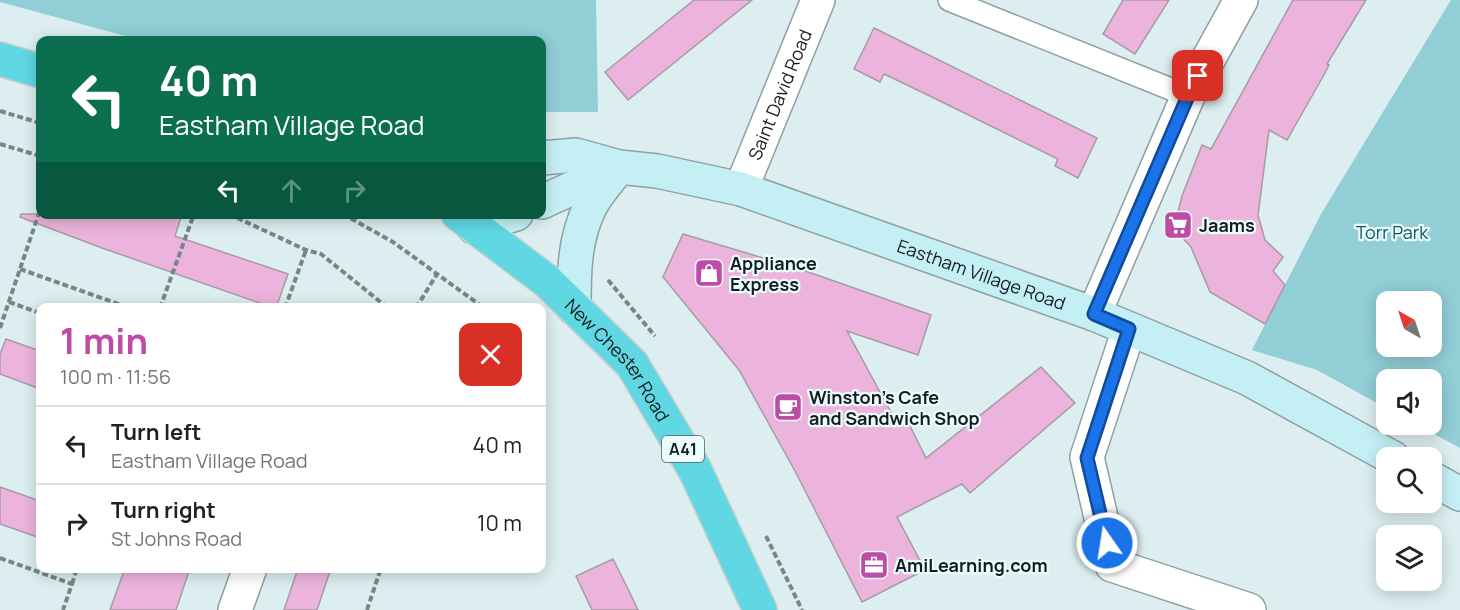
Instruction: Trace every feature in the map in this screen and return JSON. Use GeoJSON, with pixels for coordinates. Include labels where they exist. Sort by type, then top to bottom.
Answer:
{"type":"FeatureCollection","features":[{"type":"Feature","properties":{"kind":"highway"},"geometry":{"type":"LineString","coordinates":[[0,60],[36,70]]}},
{"type":"Feature","properties":{"kind":"highway","name":"New Chester Road"},"geometry":{"type":"LineString","coordinates":[[466,221],[548,282],[632,364],[695,470],[759,610]]}},
{"type":"Feature","properties":{"kind":"main road","name":"Eastham Village Road"},"geometry":{"type":"LineString","coordinates":[[546,158],[576,155],[619,166],[657,171],[741,189],[1094,314],[1247,378],[1376,449]]}},
{"type":"Feature","properties":{"kind":"main road"},"geometry":{"type":"LineString","coordinates":[[546,200],[619,166]]}},
{"type":"Feature","properties":{"kind":"main road"},"geometry":{"type":"LineString","coordinates":[[574,308],[574,259],[583,224],[592,204],[619,166]]}},
{"type":"Feature","properties":{"kind":"main road"},"geometry":{"type":"LineString","coordinates":[[1442,484],[1460,494]]}},
{"type":"Feature","properties":{"kind":"street"},"geometry":{"type":"LineString","coordinates":[[1094,314],[1188,96],[1241,0]]}},
{"type":"Feature","properties":{"kind":"street","name":"Saint David Road"},"geometry":{"type":"LineString","coordinates":[[741,189],[810,2]]}},
{"type":"Feature","properties":{"kind":"street"},"geometry":{"type":"LineString","coordinates":[[1129,329],[1087,458],[1112,565],[1248,610]]}},
{"type":"Feature","properties":{"kind":"street"},"geometry":{"type":"LineString","coordinates":[[235,610],[248,573]]}},
{"type":"Feature","properties":{"kind":"lane"},"geometry":{"type":"LineString","coordinates":[[949,0],[1188,96]]}},
{"type":"Feature","properties":{"kind":"path"},"geometry":{"type":"LineString","coordinates":[[0,111],[36,122]]}},
{"type":"Feature","properties":{"kind":"path"},"geometry":{"type":"LineString","coordinates":[[0,144],[36,155]]}},
{"type":"Feature","properties":{"kind":"path"},"geometry":{"type":"LineString","coordinates":[[0,328],[2,316],[9,302],[37,219]]}},
{"type":"Feature","properties":{"kind":"path"},"geometry":{"type":"LineString","coordinates":[[162,303],[192,219]]}},
{"type":"Feature","properties":{"kind":"path"},"geometry":{"type":"LineString","coordinates":[[240,219],[306,250],[321,254],[382,303]]}},
{"type":"Feature","properties":{"kind":"path"},"geometry":{"type":"LineString","coordinates":[[352,219],[393,242],[477,303]]}},
{"type":"Feature","properties":{"kind":"path"},"geometry":{"type":"LineString","coordinates":[[287,303],[306,250]]}},
{"type":"Feature","properties":{"kind":"path"},"geometry":{"type":"LineString","coordinates":[[20,269],[116,303]]}},
{"type":"Feature","properties":{"kind":"path"},"geometry":{"type":"LineString","coordinates":[[420,303],[437,274]]}},
{"type":"Feature","properties":{"kind":"path"},"geometry":{"type":"LineString","coordinates":[[9,302],[36,312]]}},
{"type":"Feature","properties":{"kind":"path"},"geometry":{"type":"LineString","coordinates":[[0,558],[36,571]]}},
{"type":"Feature","properties":{"kind":"path"},"geometry":{"type":"LineString","coordinates":[[42,573],[72,584]]}},
{"type":"Feature","properties":{"kind":"path"},"geometry":{"type":"LineString","coordinates":[[63,610],[75,573]]}},
{"type":"Feature","properties":{"kind":"path"},"geometry":{"type":"LineString","coordinates":[[367,610],[379,573]]}},
{"type":"Feature","properties":{"kind":"green space"},"geometry":{"type":"Polygon","coordinates":[[[0,0],[596,0],[598,112],[546,112],[546,36],[125,36],[0,2],[0,0]]]}},
{"type":"Feature","properties":{"kind":"green space","name":"Torr Park"},"geometry":{"type":"Polygon","coordinates":[[[1451,0],[1460,0],[1460,448],[1436,435],[1442,435],[1442,369],[1376,369],[1376,402],[1317,370],[1252,350],[1321,214],[1451,0]]]}},
{"type":"Feature","properties":{"kind":"building"},"geometry":{"type":"Polygon","coordinates":[[[694,0],[752,0],[628,100],[605,72],[694,0]]]}},
{"type":"Feature","properties":{"kind":"building"},"geometry":{"type":"Polygon","coordinates":[[[1123,0],[1169,0],[1135,54],[1103,34],[1123,0]]]}},
{"type":"Feature","properties":{"kind":"building"},"geometry":{"type":"Polygon","coordinates":[[[1293,0],[1366,0],[1327,64],[1329,65],[1325,73],[1287,140],[1269,130],[1258,215],[1265,240],[1283,257],[1273,271],[1285,285],[1265,324],[1210,292],[1191,247],[1174,229],[1182,196],[1202,145],[1211,149],[1293,0]]]}},
{"type":"Feature","properties":{"kind":"building"},"geometry":{"type":"Polygon","coordinates":[[[874,28],[1097,138],[1078,178],[1055,166],[1058,159],[932,97],[884,74],[880,82],[854,69],[874,28]]]}},
{"type":"Feature","properties":{"kind":"building"},"geometry":{"type":"Polygon","coordinates":[[[21,214],[36,214],[36,219],[180,219],[175,236],[288,274],[278,303],[260,303],[20,217],[21,214]]]}},
{"type":"Feature","properties":{"kind":"building"},"geometry":{"type":"Polygon","coordinates":[[[683,234],[797,268],[931,315],[918,355],[847,331],[894,418],[904,414],[926,458],[1041,367],[1075,403],[970,493],[962,484],[897,517],[925,570],[862,602],[795,471],[739,370],[663,277],[683,234]]]}},
{"type":"Feature","properties":{"kind":"building"},"geometry":{"type":"Polygon","coordinates":[[[6,339],[36,350],[36,388],[0,374],[0,354],[6,339]]]}},
{"type":"Feature","properties":{"kind":"building"},"geometry":{"type":"Polygon","coordinates":[[[0,487],[36,500],[36,537],[0,524],[0,487]]]}},
{"type":"Feature","properties":{"kind":"building"},"geometry":{"type":"Polygon","coordinates":[[[613,559],[638,610],[592,610],[576,576],[613,559]]]}},
{"type":"Feature","properties":{"kind":"building"},"geometry":{"type":"Polygon","coordinates":[[[123,573],[188,573],[176,610],[110,610],[123,573]]]}},
{"type":"Feature","properties":{"kind":"building"},"geometry":{"type":"Polygon","coordinates":[[[296,573],[329,573],[317,610],[284,610],[296,573]]]}},
{"type":"Feature","properties":{"kind":"place","name":"Jaams"},"geometry":{"type":"Point","coordinates":[1178,225]}},
{"type":"Feature","properties":{"kind":"place","name":"Appliance Express"},"geometry":{"type":"Point","coordinates":[709,273]}},
{"type":"Feature","properties":{"kind":"place","name":"Winston's Cafe and Sandwich Shop"},"geometry":{"type":"Point","coordinates":[788,407]}},
{"type":"Feature","properties":{"kind":"place","name":"AmiLearning.com"},"geometry":{"type":"Point","coordinates":[874,565]}},
{"type":"Feature","properties":{"kind":"route"},"geometry":{"type":"LineString","coordinates":[[1107,543],[1087,458],[1129,329],[1094,314],[1198,76]]}}]}
